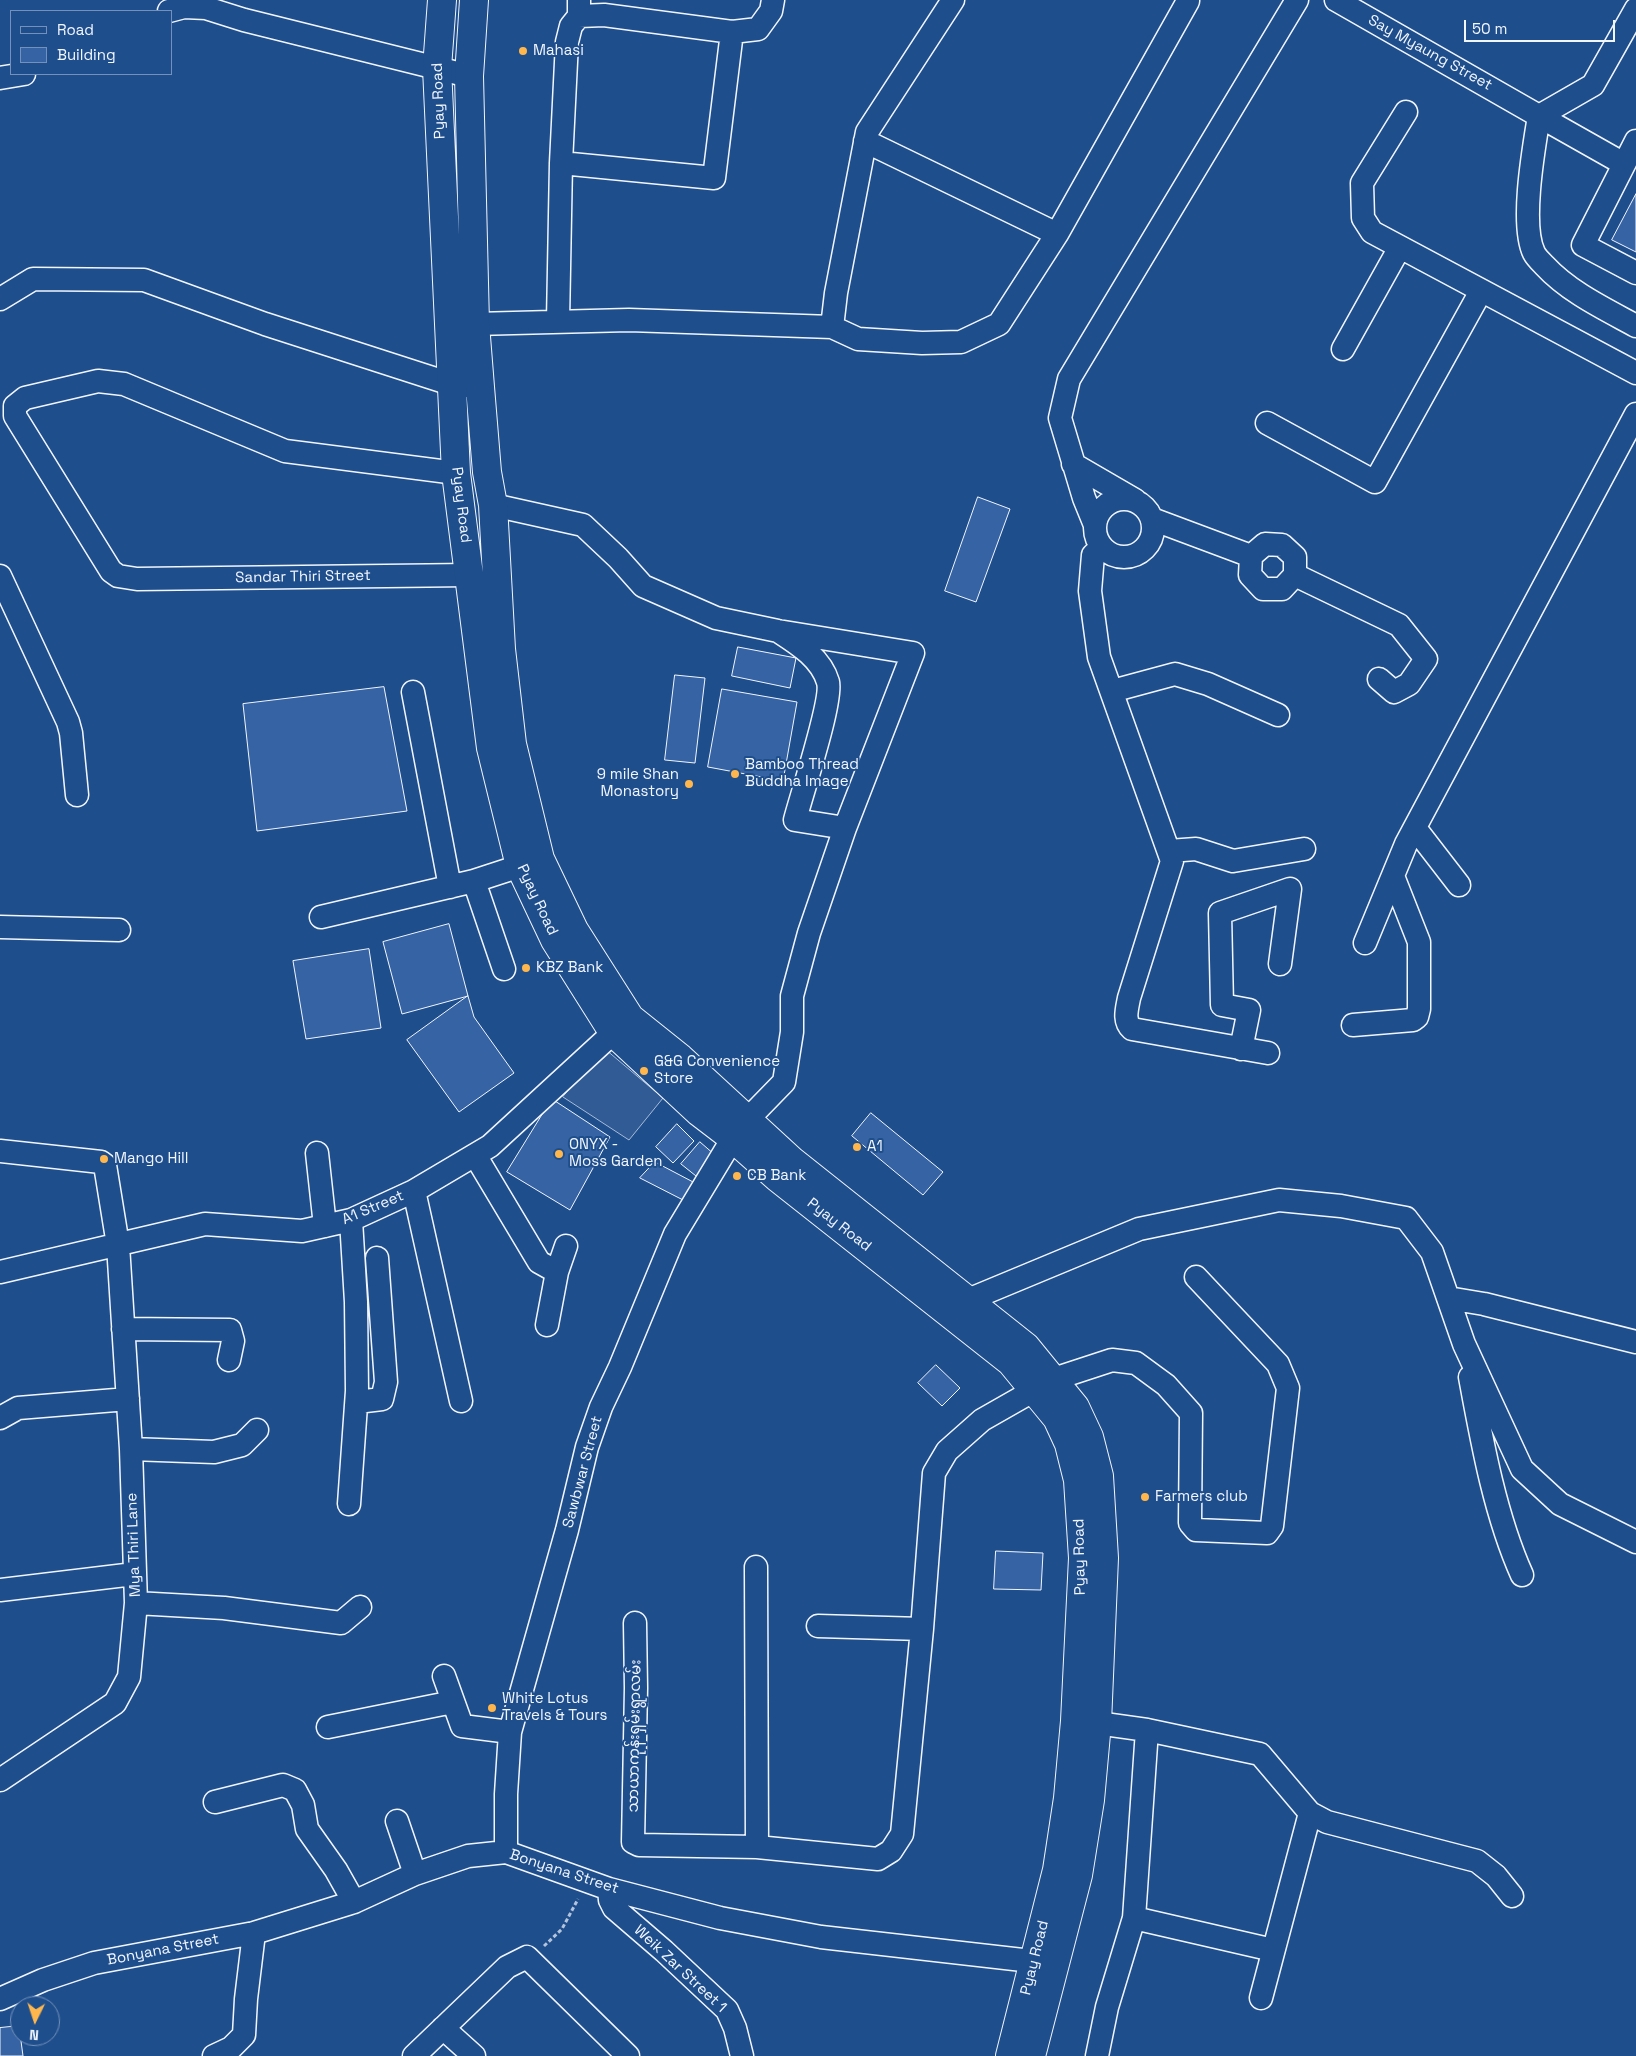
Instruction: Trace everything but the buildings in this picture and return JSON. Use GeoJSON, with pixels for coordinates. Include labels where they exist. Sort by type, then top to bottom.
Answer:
{"type":"FeatureCollection","features":[{"type":"Feature","properties":{"kind":"highway","name":"Pyay Road"},"geometry":{"type":"LineString","coordinates":[[442,0],[437,68],[456,473],[491,748],[520,866],[556,940],[622,1025],[680,1058],[740,1129],[792,1161],[962,1308],[1026,1347],[1069,1444],[1078,1480],[1083,1558],[1075,1722],[1068,1798],[1031,2056]]}},
{"type":"Feature","properties":{"kind":"highway","name":"Pyay Road"},"geometry":{"type":"LineString","coordinates":[[474,0],[469,76],[475,324],[487,472],[494,505],[501,649],[512,744],[540,859],[622,1025]]}},
{"type":"Feature","properties":{"kind":"highway","name":"Pyay Road"},"geometry":{"type":"LineString","coordinates":[[1010,2056],[1078,1875],[1090,1800],[1097,1723],[1104,1558],[1099,1476],[1089,1437],[1079,1414],[1044,1385]]}},
{"type":"Feature","properties":{"kind":"street"},"geometry":{"type":"LineString","coordinates":[[558,321],[561,163],[567,42],[570,26],[579,8],[604,15],[732,32],[758,29],[771,11],[773,0]]}},
{"type":"Feature","properties":{"kind":"street"},"geometry":{"type":"LineString","coordinates":[[832,327],[836,293],[867,132],[953,0]]}},
{"type":"Feature","properties":{"kind":"street"},"geometry":{"type":"LineString","coordinates":[[1073,464],[1136,501],[1146,509],[1152,519],[1153,530],[1150,541],[1138,553],[1122,557],[1110,554],[1102,547],[1096,537],[1095,525],[1084,498],[1073,464],[1060,418],[1069,379],[1297,0]]}},
{"type":"Feature","properties":{"kind":"street","name":"Say Myaung Street"},"geometry":{"type":"LineString","coordinates":[[1336,0],[1624,164]]}},
{"type":"Feature","properties":{"kind":"street"},"geometry":{"type":"LineString","coordinates":[[475,324],[629,320],[832,327],[858,339],[922,343],[961,342],[1000,324],[1057,234],[1188,1]]}},
{"type":"Feature","properties":{"kind":"street"},"geometry":{"type":"LineString","coordinates":[[177,6],[206,8],[244,20],[469,76]]}},
{"type":"Feature","properties":{"kind":"street"},"geometry":{"type":"LineString","coordinates":[[1636,9],[1593,85],[1539,116],[1532,160],[1529,202],[1530,241],[1534,254],[1557,279],[1581,296],[1636,326]]}},
{"type":"Feature","properties":{"kind":"street"},"geometry":{"type":"LineString","coordinates":[[561,163],[714,178],[732,32]]}},
{"type":"Feature","properties":{"kind":"street"},"geometry":{"type":"LineString","coordinates":[[0,78],[18,75]]}},
{"type":"Feature","properties":{"kind":"street"},"geometry":{"type":"LineString","coordinates":[[1406,112],[1362,183],[1363,218],[1372,232],[1636,373]]}},
{"type":"Feature","properties":{"kind":"street"},"geometry":{"type":"LineString","coordinates":[[865,141],[1057,234]]}},
{"type":"Feature","properties":{"kind":"street"},"geometry":{"type":"LineString","coordinates":[[1636,141],[1583,245],[1636,273]]}},
{"type":"Feature","properties":{"kind":"street"},"geometry":{"type":"LineString","coordinates":[[1343,349],[1400,247]]}},
{"type":"Feature","properties":{"kind":"street"},"geometry":{"type":"LineString","coordinates":[[0,299],[33,279],[144,280],[265,324],[451,384],[480,387]]}},
{"type":"Feature","properties":{"kind":"street"},"geometry":{"type":"LineString","coordinates":[[1267,423],[1375,482],[1481,291]]}},
{"type":"Feature","properties":{"kind":"street","name":"Sandar Thiri Street"},"geometry":{"type":"LineString","coordinates":[[456,473],[285,451],[124,384],[98,381],[25,398],[15,406],[15,416],[111,572],[118,576],[138,579],[469,575]]}},
{"type":"Feature","properties":{"kind":"street"},"geometry":{"type":"LineString","coordinates":[[1365,943],[1415,828],[1636,414]]}},
{"type":"Feature","properties":{"kind":"street"},"geometry":{"type":"LineString","coordinates":[[1095,525],[1098,514],[1114,500],[1126,499],[1136,501]]}},
{"type":"Feature","properties":{"kind":"street"},"geometry":{"type":"LineString","coordinates":[[494,505],[583,525],[618,558],[643,586],[716,618],[778,631],[801,646],[818,664],[828,684],[824,715],[795,820],[845,828]]}},
{"type":"Feature","properties":{"kind":"street"},"geometry":{"type":"LineString","coordinates":[[1152,519],[1251,556]]}},
{"type":"Feature","properties":{"kind":"street"},"geometry":{"type":"LineString","coordinates":[[1265,544],[1282,545],[1294,557],[1295,575],[1282,588],[1263,588],[1250,575],[1251,556],[1265,544]]}},
{"type":"Feature","properties":{"kind":"street"},"geometry":{"type":"LineString","coordinates":[[1102,547],[1093,556],[1090,590],[1099,657],[1172,860],[1129,998],[1126,1018],[1128,1026],[1132,1029],[1268,1053]]}},
{"type":"Feature","properties":{"kind":"street"},"geometry":{"type":"LineString","coordinates":[[1295,575],[1399,625],[1426,659],[1410,684],[1394,692],[1379,679]]}},
{"type":"Feature","properties":{"kind":"street"},"geometry":{"type":"LineString","coordinates":[[0,576],[68,722],[71,733],[77,795]]}},
{"type":"Feature","properties":{"kind":"street","name":"Sawbwar Street"},"geometry":{"type":"LineString","coordinates":[[506,1852],[506,1794],[510,1732],[567,1530],[587,1446],[601,1407],[620,1367],[675,1234],[740,1129],[784,1082],[792,1032],[792,996],[809,933],[845,828],[913,653],[778,631]]}},
{"type":"Feature","properties":{"kind":"street"},"geometry":{"type":"LineString","coordinates":[[1112,691],[1175,674],[1208,684],[1278,715]]}},
{"type":"Feature","properties":{"kind":"street"},"geometry":{"type":"LineString","coordinates":[[413,692],[450,887]]}},
{"type":"Feature","properties":{"kind":"street"},"geometry":{"type":"LineString","coordinates":[[1415,828],[1459,885]]}},
{"type":"Feature","properties":{"kind":"street"},"geometry":{"type":"LineString","coordinates":[[1169,850],[1196,849],[1233,861],[1304,849]]}},
{"type":"Feature","properties":{"kind":"street"},"geometry":{"type":"LineString","coordinates":[[321,917],[474,881],[520,866]]}},
{"type":"Feature","properties":{"kind":"street"},"geometry":{"type":"LineString","coordinates":[[1353,1025],[1413,1020],[1419,1009],[1419,942],[1393,876]]}},
{"type":"Feature","properties":{"kind":"street"},"geometry":{"type":"LineString","coordinates":[[474,881],[504,969]]}},
{"type":"Feature","properties":{"kind":"street"},"geometry":{"type":"LineString","coordinates":[[1241,1049],[1249,1010],[1222,1005],[1220,913],[1290,889],[1280,964]]}},
{"type":"Feature","properties":{"kind":"street"},"geometry":{"type":"LineString","coordinates":[[0,927],[119,930]]}},
{"type":"Feature","properties":{"kind":"street","name":"A1 Street"},"geometry":{"type":"LineString","coordinates":[[0,1272],[205,1224],[302,1231],[351,1220],[414,1191],[490,1146],[622,1025]]}},
{"type":"Feature","properties":{"kind":"street","name":"Mya Thiri Lane"},"geometry":{"type":"LineString","coordinates":[[0,1780],[115,1703],[129,1677],[136,1603],[131,1448],[118,1244],[105,1165],[103,1163],[1,1147]]}},
{"type":"Feature","properties":{"kind":"street"},"geometry":{"type":"LineString","coordinates":[[317,1153],[325,1226]]}},
{"type":"Feature","properties":{"kind":"street"},"geometry":{"type":"LineString","coordinates":[[475,1155],[539,1262],[557,1272]]}},
{"type":"Feature","properties":{"kind":"street"},"geometry":{"type":"LineString","coordinates":[[414,1191],[460,1401]]}},
{"type":"Feature","properties":{"kind":"street"},"geometry":{"type":"LineString","coordinates":[[962,1308],[1138,1229],[1279,1200],[1341,1206],[1406,1218],[1432,1252],[1464,1344],[1522,1469],[1560,1504],[1636,1542]]}},
{"type":"Feature","properties":{"kind":"street"},"geometry":{"type":"LineString","coordinates":[[349,1504],[357,1402],[356,1302],[351,1220]]}},
{"type":"Feature","properties":{"kind":"street"},"geometry":{"type":"LineString","coordinates":[[547,1325],[557,1272],[566,1246]]}},
{"type":"Feature","properties":{"kind":"street"},"geometry":{"type":"LineString","coordinates":[[357,1402],[382,1399],[386,1382],[377,1258]]}},
{"type":"Feature","properties":{"kind":"street"},"geometry":{"type":"LineString","coordinates":[[756,1567],[757,1847],[878,1860],[891,1851],[902,1834],[922,1629],[934,1473],[946,1450],[982,1420],[1044,1385],[1112,1360],[1136,1363],[1166,1385],[1191,1413],[1190,1523],[1196,1530],[1267,1533],[1272,1526],[1288,1388],[1278,1364],[1196,1277]]}},
{"type":"Feature","properties":{"kind":"street"},"geometry":{"type":"LineString","coordinates":[[1448,1298],[1484,1304],[1636,1342]]}},
{"type":"Feature","properties":{"kind":"street"},"geometry":{"type":"LineString","coordinates":[[124,1329],[230,1330],[233,1341],[229,1360]]}},
{"type":"Feature","properties":{"kind":"street"},"geometry":{"type":"LineString","coordinates":[[1464,1344],[1484,1452],[1512,1554],[1522,1575]]}},
{"type":"Feature","properties":{"kind":"street"},"geometry":{"type":"LineString","coordinates":[[0,1418],[18,1408],[128,1399]]}},
{"type":"Feature","properties":{"kind":"street"},"geometry":{"type":"LineString","coordinates":[[131,1448],[214,1452],[242,1445],[257,1430]]}},
{"type":"Feature","properties":{"kind":"street"},"geometry":{"type":"LineString","coordinates":[[0,1590],[134,1574]]}},
{"type":"Feature","properties":{"kind":"street"},"geometry":{"type":"LineString","coordinates":[[136,1603],[224,1608],[341,1623],[360,1607]]}},
{"type":"Feature","properties":{"kind":"street","name":"သာယာကုန်းရှမ်းရွာလမ်း"},"geometry":{"type":"LineString","coordinates":[[635,1623],[636,1688],[633,1842],[639,1845],[757,1847]]}},
{"type":"Feature","properties":{"kind":"street"},"geometry":{"type":"LineString","coordinates":[[818,1626],[922,1629]]}},
{"type":"Feature","properties":{"kind":"street"},"geometry":{"type":"LineString","coordinates":[[444,1676],[462,1726],[510,1732]]}},
{"type":"Feature","properties":{"kind":"street"},"geometry":{"type":"LineString","coordinates":[[328,1727],[453,1702]]}},
{"type":"Feature","properties":{"kind":"street"},"geometry":{"type":"LineString","coordinates":[[1097,1723],[1148,1730],[1260,1754],[1310,1814],[1327,1822],[1477,1861],[1496,1876],[1512,1896]]}},
{"type":"Feature","properties":{"kind":"street"},"geometry":{"type":"LineString","coordinates":[[1097,2056],[1107,2007],[1134,1918],[1148,1730]]}},
{"type":"Feature","properties":{"kind":"street"},"geometry":{"type":"LineString","coordinates":[[215,1802],[283,1785],[295,1790],[303,1806],[307,1829],[336,1870],[354,1902]]}},
{"type":"Feature","properties":{"kind":"street"},"geometry":{"type":"LineString","coordinates":[[1261,1998],[1310,1814]]}},
{"type":"Feature","properties":{"kind":"street"},"geometry":{"type":"LineString","coordinates":[[397,1821],[414,1874]]}},
{"type":"Feature","properties":{"kind":"street","name":"Bonyana Street"},"geometry":{"type":"LineString","coordinates":[[0,1999],[43,1980],[94,1964],[254,1933],[354,1902],[414,1874],[468,1856],[506,1852],[609,1889],[720,1918],[821,1937],[1045,1962]]}},
{"type":"Feature","properties":{"kind":"street","name":"Weik Zar Street 1"},"geometry":{"type":"LineString","coordinates":[[609,1889],[610,1900],[614,1908],[664,1951],[727,2010],[736,2028],[742,2056]]}},
{"type":"Feature","properties":{"kind":"street"},"geometry":{"type":"LineString","coordinates":[[1134,1918],[1273,1950]]}},
{"type":"Feature","properties":{"kind":"street"},"geometry":{"type":"LineString","coordinates":[[214,2056],[231,2048],[244,2035],[246,1999],[254,1933]]}},
{"type":"Feature","properties":{"kind":"street"},"geometry":{"type":"LineString","coordinates":[[414,2056],[507,1967],[527,1957],[628,2056]]}},
{"type":"Feature","properties":{"kind":"street"},"geometry":{"type":"LineString","coordinates":[[442,2028],[474,2056]]}},
{"type":"Feature","properties":{"kind":"path"},"geometry":{"type":"LineString","coordinates":[[543,1948],[562,1929],[579,1897]]}},
{"type":"Feature","properties":{"kind":"shaded area"},"geometry":{"type":"Polygon","coordinates":[[[605,1049],[663,1098],[629,1140],[563,1097],[605,1049]]]}},
{"type":"Feature","properties":{"kind":"place","name":"Mahasi"},"geometry":{"type":"Point","coordinates":[523,51]}},
{"type":"Feature","properties":{"kind":"place","name":"Bamboo Thread Buddha Image"},"geometry":{"type":"Point","coordinates":[735,774]}},
{"type":"Feature","properties":{"kind":"place","name":"9 mile Shan Monastory"},"geometry":{"type":"Point","coordinates":[689,784]}},
{"type":"Feature","properties":{"kind":"place","name":"KBZ Bank"},"geometry":{"type":"Point","coordinates":[526,968]}},
{"type":"Feature","properties":{"kind":"place","name":"G&G Convenience Store"},"geometry":{"type":"Point","coordinates":[644,1071]}},
{"type":"Feature","properties":{"kind":"place","name":"A1"},"geometry":{"type":"Point","coordinates":[857,1147]}},
{"type":"Feature","properties":{"kind":"place","name":"ONYX - Moss Garden"},"geometry":{"type":"Point","coordinates":[559,1154]}},
{"type":"Feature","properties":{"kind":"place","name":"Mango Hill"},"geometry":{"type":"Point","coordinates":[104,1159]}},
{"type":"Feature","properties":{"kind":"place","name":"CB Bank"},"geometry":{"type":"Point","coordinates":[737,1176]}},
{"type":"Feature","properties":{"kind":"place","name":"Farmers club"},"geometry":{"type":"Point","coordinates":[1145,1497]}},
{"type":"Feature","properties":{"kind":"place","name":"White Lotus Travels & Tours"},"geometry":{"type":"Point","coordinates":[492,1708]}}]}
